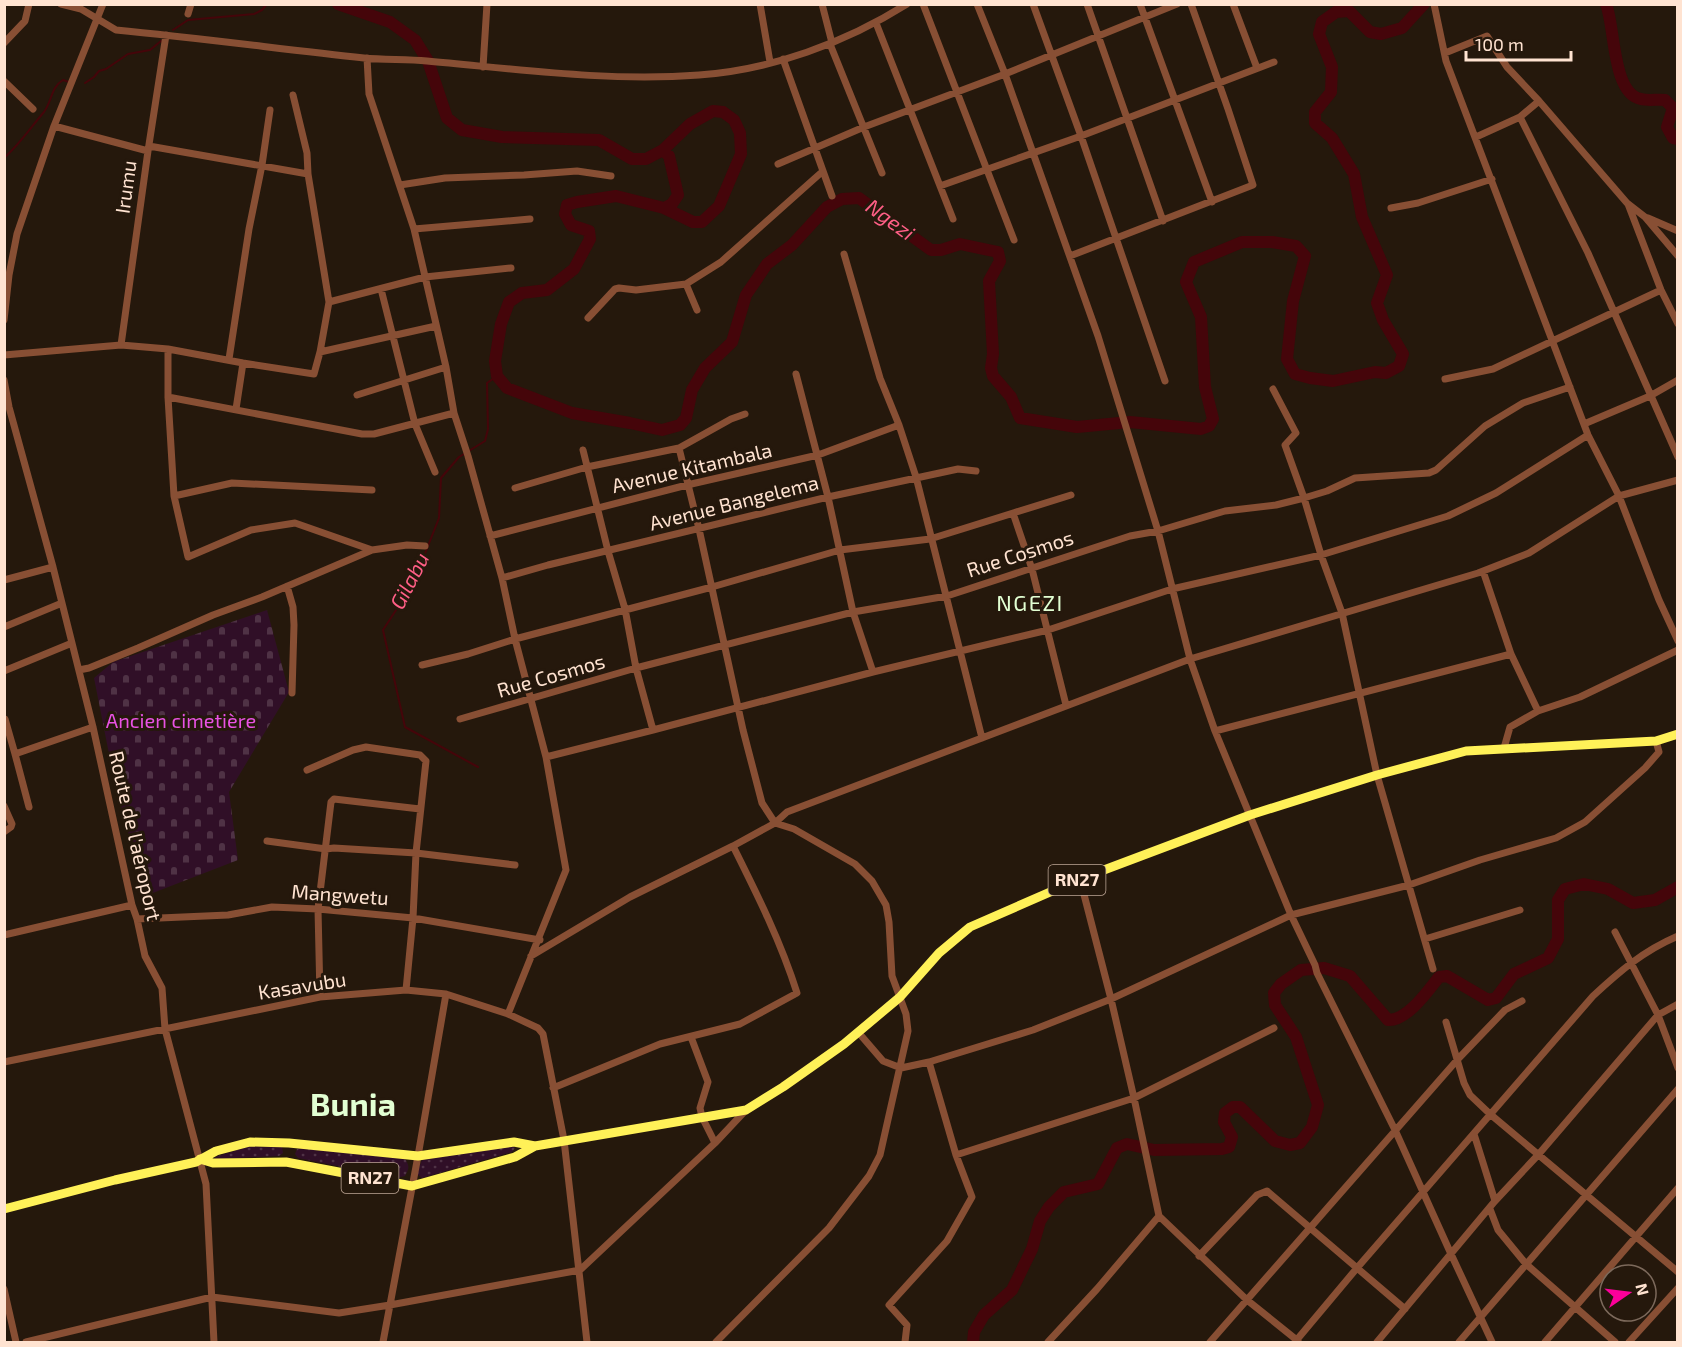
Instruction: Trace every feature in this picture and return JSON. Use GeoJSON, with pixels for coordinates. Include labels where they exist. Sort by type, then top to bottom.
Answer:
{"type":"FeatureCollection","features":[{"type":"Feature","properties":{"kind":"main road","name":"RN27"},"geometry":{"type":"LineString","coordinates":[[200,1159],[213,1163],[286,1162],[412,1186],[515,1157],[535,1146],[746,1110],[844,1044],[900,997],[939,953],[969,927],[1080,879],[1250,815],[1377,775],[1466,751],[1656,741],[1677,734]]}},
{"type":"Feature","properties":{"kind":"main road","name":"RN27"},"geometry":{"type":"LineString","coordinates":[[4,1209],[125,1177],[196,1162],[216,1151],[250,1143],[289,1143],[418,1156],[514,1142],[535,1146]]}},
{"type":"Feature","properties":{"kind":"main road"},"geometry":{"type":"LineString","coordinates":[[286,1162],[289,1143]]}},
{"type":"Feature","properties":{"kind":"street"},"geometry":{"type":"LineString","coordinates":[[4,43],[25,21],[29,4]]}},
{"type":"Feature","properties":{"kind":"street"},"geometry":{"type":"LineString","coordinates":[[61,4],[81,9],[116,30],[367,58],[644,78],[700,75],[783,59],[831,44],[876,23],[907,4]]}},
{"type":"Feature","properties":{"kind":"street"},"geometry":{"type":"LineString","coordinates":[[4,320],[17,234],[54,126],[103,4]]}},
{"type":"Feature","properties":{"kind":"street"},"geometry":{"type":"LineString","coordinates":[[188,14],[191,4]]}},
{"type":"Feature","properties":{"kind":"street"},"geometry":{"type":"LineString","coordinates":[[483,67],[487,4]]}},
{"type":"Feature","properties":{"kind":"street"},"geometry":{"type":"LineString","coordinates":[[760,4],[770,62]]}},
{"type":"Feature","properties":{"kind":"street"},"geometry":{"type":"LineString","coordinates":[[822,4],[831,44],[882,173]]}},
{"type":"Feature","properties":{"kind":"street"},"geometry":{"type":"LineString","coordinates":[[891,4],[893,13]]}},
{"type":"Feature","properties":{"kind":"street"},"geometry":{"type":"LineString","coordinates":[[923,4],[1014,240]]}},
{"type":"Feature","properties":{"kind":"street"},"geometry":{"type":"LineString","coordinates":[[977,4],[1034,153],[1098,336],[1158,531],[1191,659],[1215,731],[1317,973],[1395,1130],[1492,1342]]}},
{"type":"Feature","properties":{"kind":"street"},"geometry":{"type":"LineString","coordinates":[[1033,4],[1165,381]]}},
{"type":"Feature","properties":{"kind":"street"},"geometry":{"type":"LineString","coordinates":[[1087,4],[1163,221]]}},
{"type":"Feature","properties":{"kind":"street"},"geometry":{"type":"LineString","coordinates":[[1140,4],[1212,202]]}},
{"type":"Feature","properties":{"kind":"street"},"geometry":{"type":"LineString","coordinates":[[778,164],[864,127],[1005,74],[1177,4]]}},
{"type":"Feature","properties":{"kind":"street"},"geometry":{"type":"LineString","coordinates":[[1070,256],[1253,185],[1191,4]]}},
{"type":"Feature","properties":{"kind":"street"},"geometry":{"type":"LineString","coordinates":[[1233,4],[1257,68]]}},
{"type":"Feature","properties":{"kind":"street"},"geometry":{"type":"LineString","coordinates":[[1434,4],[1446,61],[1588,435],[1619,496],[1677,641]]}},
{"type":"Feature","properties":{"kind":"street"},"geometry":{"type":"LineString","coordinates":[[876,23],[953,219]]}},
{"type":"Feature","properties":{"kind":"street","name":"Irumu"},"geometry":{"type":"LineString","coordinates":[[121,345],[166,35]]}},
{"type":"Feature","properties":{"kind":"street"},"geometry":{"type":"LineString","coordinates":[[1445,53],[1486,36],[1508,67],[1627,203],[1645,217],[1677,256]]}},
{"type":"Feature","properties":{"kind":"street"},"geometry":{"type":"LineString","coordinates":[[367,58],[369,94],[414,229],[446,367],[454,413],[502,578],[515,639],[546,757],[566,870],[508,1014]]}},
{"type":"Feature","properties":{"kind":"street"},"geometry":{"type":"LineString","coordinates":[[783,59],[832,196]]}},
{"type":"Feature","properties":{"kind":"street"},"geometry":{"type":"LineString","coordinates":[[940,186],[1081,136],[1274,62]]}},
{"type":"Feature","properties":{"kind":"street"},"geometry":{"type":"LineString","coordinates":[[4,81],[33,109]]}},
{"type":"Feature","properties":{"kind":"street"},"geometry":{"type":"LineString","coordinates":[[4,355],[121,345],[168,349],[314,374],[329,302],[308,174],[307,153],[293,95]]}},
{"type":"Feature","properties":{"kind":"street"},"geometry":{"type":"LineString","coordinates":[[1476,137],[1520,117],[1539,101]]}},
{"type":"Feature","properties":{"kind":"street"},"geometry":{"type":"LineString","coordinates":[[229,360],[270,110]]}},
{"type":"Feature","properties":{"kind":"street"},"geometry":{"type":"LineString","coordinates":[[1520,117],[1588,254],[1677,457]]}},
{"type":"Feature","properties":{"kind":"street"},"geometry":{"type":"LineString","coordinates":[[54,126],[148,148],[308,174]]}},
{"type":"Feature","properties":{"kind":"street"},"geometry":{"type":"LineString","coordinates":[[400,185],[445,178],[577,171],[611,176]]}},
{"type":"Feature","properties":{"kind":"street"},"geometry":{"type":"LineString","coordinates":[[588,318],[615,289],[636,290],[686,284],[721,262],[823,171]]}},
{"type":"Feature","properties":{"kind":"street"},"geometry":{"type":"LineString","coordinates":[[1391,208],[1418,203],[1492,179]]}},
{"type":"Feature","properties":{"kind":"street"},"geometry":{"type":"LineString","coordinates":[[1627,203],[1661,290],[1677,324]]}},
{"type":"Feature","properties":{"kind":"street"},"geometry":{"type":"LineString","coordinates":[[1645,217],[1677,231]]}},
{"type":"Feature","properties":{"kind":"street"},"geometry":{"type":"LineString","coordinates":[[414,229],[530,219]]}},
{"type":"Feature","properties":{"kind":"street"},"geometry":{"type":"LineString","coordinates":[[844,254],[880,378],[916,477],[982,738]]}},
{"type":"Feature","properties":{"kind":"street"},"geometry":{"type":"LineString","coordinates":[[329,302],[425,277],[511,268]]}},
{"type":"Feature","properties":{"kind":"street"},"geometry":{"type":"LineString","coordinates":[[686,284],[697,310]]}},
{"type":"Feature","properties":{"kind":"street"},"geometry":{"type":"LineString","coordinates":[[381,289],[415,424],[435,472]]}},
{"type":"Feature","properties":{"kind":"street"},"geometry":{"type":"LineString","coordinates":[[1445,380],[1493,369],[1661,290]]}},
{"type":"Feature","properties":{"kind":"street"},"geometry":{"type":"LineString","coordinates":[[320,352],[436,326]]}},
{"type":"Feature","properties":{"kind":"street"},"geometry":{"type":"LineString","coordinates":[[168,349],[168,397],[174,496],[188,557],[250,530],[295,523],[372,550]]}},
{"type":"Feature","properties":{"kind":"street"},"geometry":{"type":"LineString","coordinates":[[236,409],[243,363]]}},
{"type":"Feature","properties":{"kind":"street"},"geometry":{"type":"LineString","coordinates":[[357,394],[446,367]]}},
{"type":"Feature","properties":{"kind":"street"},"geometry":{"type":"LineString","coordinates":[[796,374],[818,455],[854,612],[873,672]]}},
{"type":"Feature","properties":{"kind":"street","name":"Route de l'aéroport"},"geometry":{"type":"LineString","coordinates":[[4,380],[93,727],[145,956],[162,988],[165,1029],[206,1184],[214,1342]]}},
{"type":"Feature","properties":{"kind":"street"},"geometry":{"type":"LineString","coordinates":[[1584,424],[1650,396],[1677,380]]}},
{"type":"Feature","properties":{"kind":"street","name":"Rue Cosmos"},"geometry":{"type":"LineString","coordinates":[[460,719],[636,668],[854,612],[947,596],[1130,536],[1158,531],[1225,511],[1276,505],[1304,498],[1355,478],[1429,473],[1436,470],[1494,420],[1523,403],[1570,387]]}},
{"type":"Feature","properties":{"kind":"street"},"geometry":{"type":"LineString","coordinates":[[1273,389],[1296,433],[1285,446],[1342,613],[1377,775],[1433,969]]}},
{"type":"Feature","properties":{"kind":"street"},"geometry":{"type":"LineString","coordinates":[[168,397],[362,434],[374,434],[454,413]]}},
{"type":"Feature","properties":{"kind":"street"},"geometry":{"type":"LineString","coordinates":[[514,488],[587,466],[679,448],[731,418],[745,414]]}},
{"type":"Feature","properties":{"kind":"street","name":"Avenue Kitambala"},"geometry":{"type":"LineString","coordinates":[[490,536],[597,507],[818,455],[899,425]]}},
{"type":"Feature","properties":{"kind":"street"},"geometry":{"type":"LineString","coordinates":[[546,757],[873,672],[1048,630],[1172,589],[1321,555],[1448,516],[1496,493],[1588,435]]}},
{"type":"Feature","properties":{"kind":"street"},"geometry":{"type":"LineString","coordinates":[[679,448],[762,803],[775,823],[794,829],[855,864],[872,881],[886,905],[892,976],[906,1014],[908,1030],[880,1155],[868,1176],[829,1228],[716,1342]]}},
{"type":"Feature","properties":{"kind":"street"},"geometry":{"type":"LineString","coordinates":[[584,450],[653,730]]}},
{"type":"Feature","properties":{"kind":"street","name":"Avenue Bangelema"},"geometry":{"type":"LineString","coordinates":[[502,578],[548,564],[916,477],[958,470],[976,471]]}},
{"type":"Feature","properties":{"kind":"street"},"geometry":{"type":"LineString","coordinates":[[531,956],[630,897],[775,823],[787,812],[1191,659],[1483,571],[1528,553],[1619,496],[1677,480]]}},
{"type":"Feature","properties":{"kind":"street"},"geometry":{"type":"LineString","coordinates":[[174,496],[232,483],[372,489]]}},
{"type":"Feature","properties":{"kind":"street"},"geometry":{"type":"LineString","coordinates":[[422,665],[840,550],[930,539],[1071,495]]}},
{"type":"Feature","properties":{"kind":"street"},"geometry":{"type":"LineString","coordinates":[[1013,513],[1032,569],[1066,705]]}},
{"type":"Feature","properties":{"kind":"street"},"geometry":{"type":"LineString","coordinates":[[79,670],[89,668],[213,615],[243,605],[372,550],[407,545],[425,546]]}},
{"type":"Feature","properties":{"kind":"street"},"geometry":{"type":"LineString","coordinates":[[4,580],[53,567]]}},
{"type":"Feature","properties":{"kind":"street"},"geometry":{"type":"LineString","coordinates":[[1483,571],[1511,654],[1538,711]]}},
{"type":"Feature","properties":{"kind":"street"},"geometry":{"type":"LineString","coordinates":[[287,586],[293,607],[294,625],[292,693]]}},
{"type":"Feature","properties":{"kind":"street"},"geometry":{"type":"LineString","coordinates":[[4,627],[62,603]]}},
{"type":"Feature","properties":{"kind":"street"},"geometry":{"type":"LineString","coordinates":[[4,671],[72,642]]}},
{"type":"Feature","properties":{"kind":"street"},"geometry":{"type":"LineString","coordinates":[[1504,748],[1510,727],[1538,711],[1580,697],[1677,650]]}},
{"type":"Feature","properties":{"kind":"street"},"geometry":{"type":"LineString","coordinates":[[1215,731],[1511,654]]}},
{"type":"Feature","properties":{"kind":"street"},"geometry":{"type":"LineString","coordinates":[[5,719],[29,807]]}},
{"type":"Feature","properties":{"kind":"street"},"geometry":{"type":"LineString","coordinates":[[15,754],[93,727]]}},
{"type":"Feature","properties":{"kind":"street"},"geometry":{"type":"LineString","coordinates":[[858,1032],[884,1061],[901,1068],[929,1062],[1033,1030],[1111,999],[1291,915],[1409,885],[1480,860],[1556,838],[1585,822],[1646,768],[1659,752],[1656,741]]}},
{"type":"Feature","properties":{"kind":"street"},"geometry":{"type":"LineString","coordinates":[[307,770],[353,750],[366,747],[420,755],[426,761],[416,853],[406,990]]}},
{"type":"Feature","properties":{"kind":"street"},"geometry":{"type":"LineString","coordinates":[[320,997],[318,909],[331,802],[334,799],[420,809]]}},
{"type":"Feature","properties":{"kind":"street"},"geometry":{"type":"LineString","coordinates":[[4,806],[12,824],[4,832]]}},
{"type":"Feature","properties":{"kind":"street"},"geometry":{"type":"LineString","coordinates":[[267,841],[326,849],[416,853],[515,865]]}},
{"type":"Feature","properties":{"kind":"street"},"geometry":{"type":"LineString","coordinates":[[553,1088],[660,1044],[740,1023],[797,993],[770,922],[733,846]]}},
{"type":"Feature","properties":{"kind":"street"},"geometry":{"type":"LineString","coordinates":[[1080,879],[1134,1098],[1158,1216],[1247,1300],[1297,1342],[1357,1268],[1593,996],[1631,962],[1656,945],[1677,936]]}},
{"type":"Feature","properties":{"kind":"street"},"geometry":{"type":"LineString","coordinates":[[4,935],[132,905]]}},
{"type":"Feature","properties":{"kind":"street","name":"Mangwetu"},"geometry":{"type":"LineString","coordinates":[[137,919],[228,915],[272,907],[318,909],[413,918],[540,939]]}},
{"type":"Feature","properties":{"kind":"street"},"geometry":{"type":"LineString","coordinates":[[1425,939],[1520,910]]}},
{"type":"Feature","properties":{"kind":"street"},"geometry":{"type":"LineString","coordinates":[[1615,932],[1658,1015],[1677,1068]]}},
{"type":"Feature","properties":{"kind":"street","name":"Kasavubu"},"geometry":{"type":"LineString","coordinates":[[4,1062],[320,997],[406,990],[446,994],[508,1014],[538,1028],[543,1034],[564,1140],[587,1342]]}},
{"type":"Feature","properties":{"kind":"street"},"geometry":{"type":"LineString","coordinates":[[383,1342],[446,994]]}},
{"type":"Feature","properties":{"kind":"street"},"geometry":{"type":"LineString","coordinates":[[1210,1342],[1458,1059],[1504,1010],[1522,1000]]}},
{"type":"Feature","properties":{"kind":"street"},"geometry":{"type":"LineString","coordinates":[[1377,1342],[1658,1015],[1677,1004]]}},
{"type":"Feature","properties":{"kind":"street"},"geometry":{"type":"LineString","coordinates":[[1446,1022],[1464,1083],[1470,1095],[1677,1272]]}},
{"type":"Feature","properties":{"kind":"street"},"geometry":{"type":"LineString","coordinates":[[956,1155],[1134,1098],[1274,1028]]}},
{"type":"Feature","properties":{"kind":"street"},"geometry":{"type":"LineString","coordinates":[[691,1037],[708,1082],[700,1108],[702,1117],[715,1143]]}},
{"type":"Feature","properties":{"kind":"street"},"geometry":{"type":"LineString","coordinates":[[905,1342],[907,1325],[889,1305],[947,1241],[972,1197],[956,1155],[929,1062]]}},
{"type":"Feature","properties":{"kind":"street"},"geometry":{"type":"LineString","coordinates":[[1459,1342],[1677,1089]]}},
{"type":"Feature","properties":{"kind":"street"},"geometry":{"type":"LineString","coordinates":[[26,1342],[212,1297],[339,1313],[580,1270],[715,1143],[746,1110]]}},
{"type":"Feature","properties":{"kind":"street"},"geometry":{"type":"LineString","coordinates":[[1474,1134],[1496,1201]]}},
{"type":"Feature","properties":{"kind":"street"},"geometry":{"type":"LineString","coordinates":[[1545,1342],[1677,1188]]}},
{"type":"Feature","properties":{"kind":"street"},"geometry":{"type":"LineString","coordinates":[[1199,1256],[1257,1195],[1267,1191],[1405,1309]]}},
{"type":"Feature","properties":{"kind":"street"},"geometry":{"type":"LineString","coordinates":[[1490,1209],[1498,1230],[1526,1264],[1615,1342]]}},
{"type":"Feature","properties":{"kind":"street"},"geometry":{"type":"LineString","coordinates":[[1048,1342],[1158,1216]]}},
{"type":"Feature","properties":{"kind":"street"},"geometry":{"type":"LineString","coordinates":[[1629,1342],[1677,1288]]}},
{"type":"Feature","properties":{"kind":"street"},"geometry":{"type":"LineString","coordinates":[[4,1289],[16,1342]]}},
{"type":"Feature","properties":{"kind":"green space","name":"Ancien cimetière"},"geometry":{"type":"Polygon","coordinates":[[[267,610],[289,692],[229,792],[238,860],[145,896],[114,779],[94,678],[113,662],[267,610]]]}},
{"type":"Feature","properties":{"kind":"green space"},"geometry":{"type":"Polygon","coordinates":[[[511,1145],[515,1148],[512,1152],[422,1178],[417,1174],[424,1158],[511,1145]]]}},
{"type":"Feature","properties":{"kind":"green space"},"geometry":{"type":"Polygon","coordinates":[[[250,1146],[282,1147],[283,1153],[279,1156],[216,1159],[215,1157],[250,1146]]]}},
{"type":"Feature","properties":{"kind":"green space"},"geometry":{"type":"Polygon","coordinates":[[[297,1149],[405,1159],[408,1169],[405,1176],[397,1178],[298,1158],[295,1154],[297,1149]]]}},
{"type":"Feature","properties":{"kind":"waterway"},"geometry":{"type":"LineString","coordinates":[[173,30],[188,20],[254,14],[267,4]]}},
{"type":"Feature","properties":{"kind":"waterway","name":"Ngezi"},"geometry":{"type":"LineString","coordinates":[[338,4],[390,22],[415,40],[428,61],[447,118],[462,130],[502,137],[599,140],[632,159],[646,159],[663,150],[690,124],[713,111],[723,112],[734,120],[740,133],[741,154],[719,206],[702,222],[693,222],[664,208],[616,196],[567,205],[565,214],[571,225],[589,231],[590,239],[574,269],[547,290],[522,293],[509,302],[501,324],[495,361],[497,376],[507,388],[572,413],[662,430],[680,425],[686,418],[692,390],[705,368],[732,342],[746,295],[767,264],[792,245],[827,207],[842,199],[859,198],[931,250],[941,250],[960,244],[998,252],[1000,261],[989,281],[993,354],[991,368],[993,376],[1011,397],[1020,418],[1077,427],[1130,422],[1201,429],[1209,426],[1213,419],[1205,387],[1201,317],[1186,282],[1194,262],[1242,242],[1272,242],[1296,246],[1305,256],[1293,301],[1287,359],[1295,374],[1333,381],[1375,372],[1386,373],[1399,366],[1403,354],[1383,320],[1377,303],[1387,275],[1362,217],[1354,174],[1332,138],[1315,123],[1315,112],[1331,92],[1332,67],[1319,34],[1322,22],[1336,12],[1349,11],[1370,32],[1381,34],[1402,28],[1424,4]]}},
{"type":"Feature","properties":{"kind":"waterway","name":"Ngezi"},"geometry":{"type":"LineString","coordinates":[[1606,4],[1616,58],[1625,85],[1632,94],[1641,99],[1665,100],[1673,108],[1667,127],[1673,138],[1678,139]]}},
{"type":"Feature","properties":{"kind":"waterway"},"geometry":{"type":"LineString","coordinates":[[85,83],[99,71],[106,69],[128,54],[150,50],[161,41]]}},
{"type":"Feature","properties":{"kind":"waterway"},"geometry":{"type":"LineString","coordinates":[[4,158],[47,108],[56,86],[63,80],[69,82]]}},
{"type":"Feature","properties":{"kind":"waterway"},"geometry":{"type":"LineString","coordinates":[[663,150],[669,156],[678,195],[672,204],[664,208]]}},
{"type":"Feature","properties":{"kind":"waterway","name":"Gilabu"},"geometry":{"type":"LineString","coordinates":[[478,767],[405,727],[383,630],[413,584],[439,518],[441,478],[459,457],[485,441],[488,429],[487,383],[497,376]]}},
{"type":"Feature","properties":{"kind":"waterway"},"geometry":{"type":"LineString","coordinates":[[973,1342],[974,1332],[984,1315],[1012,1290],[1032,1249],[1040,1221],[1049,1207],[1064,1192],[1098,1184],[1117,1148],[1127,1144],[1154,1150],[1229,1147],[1232,1137],[1224,1122],[1225,1113],[1233,1107],[1240,1107],[1275,1141],[1290,1145],[1300,1143],[1312,1127],[1318,1105],[1296,1037],[1275,1005],[1274,993],[1281,984],[1301,970],[1324,968],[1350,976],[1388,1020],[1410,1011],[1439,977],[1447,976],[1488,1000],[1496,998],[1514,974],[1548,958],[1558,939],[1558,900],[1565,889],[1584,884],[1608,889],[1633,903],[1655,900],[1678,887]]}},
{"type":"Feature","properties":{"kind":"district","name":"NGEZI"},"geometry":{"type":"Point","coordinates":[1030,603]}},
{"type":"Feature","properties":{"kind":"district","name":"Bunia"},"geometry":{"type":"Point","coordinates":[353,1105]}}]}
